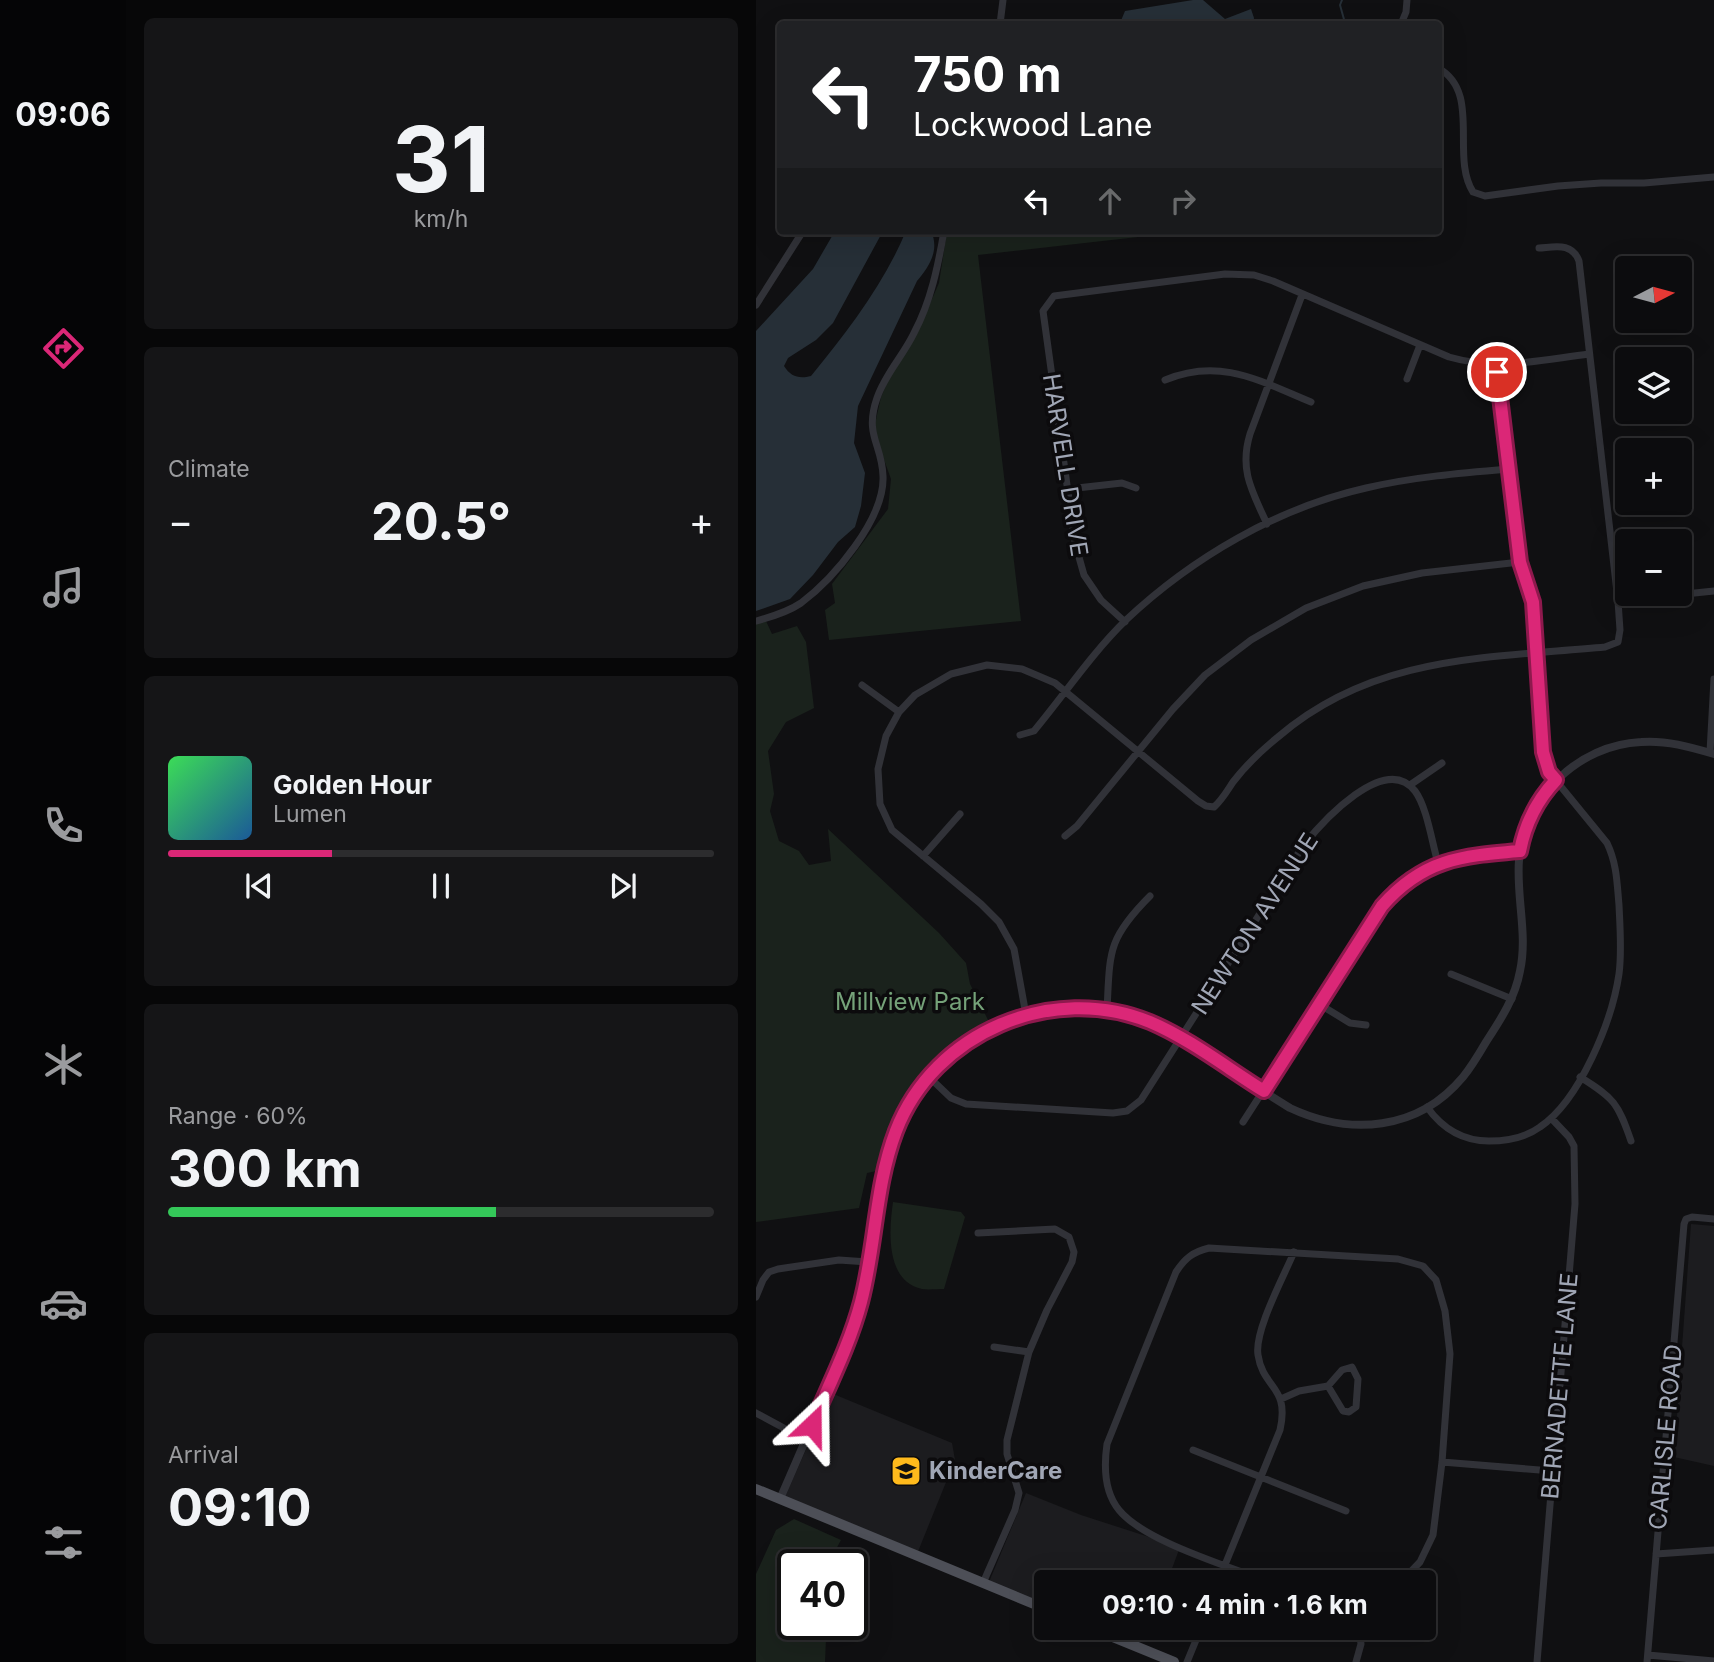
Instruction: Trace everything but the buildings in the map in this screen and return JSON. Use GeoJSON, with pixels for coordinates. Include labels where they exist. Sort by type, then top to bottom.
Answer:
{"type":"FeatureCollection","features":[{"type":"Feature","properties":{"kind":"main road"},"geometry":{"type":"LineString","coordinates":[[756,1489],[1034,1604]]}},
{"type":"Feature","properties":{"kind":"main road"},"geometry":{"type":"LineString","coordinates":[[1120,1640],[1174,1662]]}},
{"type":"Feature","properties":{"kind":"street"},"geometry":{"type":"LineString","coordinates":[[1001,21],[1003,0]]}},
{"type":"Feature","properties":{"kind":"street"},"geometry":{"type":"LineString","coordinates":[[1402,21],[1407,0]]}},
{"type":"Feature","properties":{"kind":"street"},"geometry":{"type":"LineString","coordinates":[[1442,70],[1457,84],[1461,98],[1465,180],[1473,192],[1485,196],[1558,186],[1714,177]]}},
{"type":"Feature","properties":{"kind":"street"},"geometry":{"type":"LineString","coordinates":[[756,305],[800,235]]}},
{"type":"Feature","properties":{"kind":"street"},"geometry":{"type":"LineString","coordinates":[[756,621],[775,616],[799,604],[834,572],[871,521],[882,497],[883,476],[872,435],[872,418],[877,398],[886,376],[914,334],[937,276],[943,235]]}},
{"type":"Feature","properties":{"kind":"street"},"geometry":{"type":"LineString","coordinates":[[1539,248],[1567,247],[1577,255],[1615,575]]}},
{"type":"Feature","properties":{"kind":"street","name":"HARVELL DRIVE"},"geometry":{"type":"LineString","coordinates":[[1125,621],[1101,600],[1084,575],[1075,543],[1043,311],[1054,296],[1233,274],[1264,277],[1302,295]]}},
{"type":"Feature","properties":{"kind":"street"},"geometry":{"type":"LineString","coordinates":[[1266,524],[1249,486],[1245,456],[1250,434],[1302,295],[1420,345],[1473,364],[1497,365],[1590,354]]}},
{"type":"Feature","properties":{"kind":"street"},"geometry":{"type":"LineString","coordinates":[[1406,379],[1420,345]]}},
{"type":"Feature","properties":{"kind":"street"},"geometry":{"type":"LineString","coordinates":[[1427,1107],[1441,1124],[1450,1130],[1482,1141],[1521,1137],[1539,1128],[1551,1118],[1580,1077],[1610,1017],[1619,973],[1620,923],[1616,868],[1607,843],[1549,772],[1543,752],[1533,602],[1520,562],[1497,365]]}},
{"type":"Feature","properties":{"kind":"street"},"geometry":{"type":"LineString","coordinates":[[1165,380],[1184,373],[1223,370],[1236,372],[1311,402]]}},
{"type":"Feature","properties":{"kind":"street"},"geometry":{"type":"LineString","coordinates":[[1020,735],[1034,731],[1125,621],[1168,584],[1266,524],[1313,504],[1366,488],[1509,469]]}},
{"type":"Feature","properties":{"kind":"street"},"geometry":{"type":"LineString","coordinates":[[1068,489],[1122,483],[1136,488]]}},
{"type":"Feature","properties":{"kind":"street"},"geometry":{"type":"LineString","coordinates":[[1065,836],[1077,826],[1173,709],[1205,675],[1251,640],[1306,608],[1363,586],[1422,573],[1520,562]]}},
{"type":"Feature","properties":{"kind":"street"},"geometry":{"type":"LineString","coordinates":[[1692,593],[1714,591]]}},
{"type":"Feature","properties":{"kind":"street"},"geometry":{"type":"LineString","coordinates":[[1026,1015],[1014,949],[1003,928],[991,912],[892,830],[880,804],[878,769],[886,736],[899,712],[915,695],[951,674],[987,665],[1022,669],[1042,676],[1067,692],[1206,806],[1214,807],[1234,781],[1278,737],[1312,712],[1351,690],[1380,678],[1440,663],[1605,648],[1618,642],[1618,606]]}},
{"type":"Feature","properties":{"kind":"street"},"geometry":{"type":"LineString","coordinates":[[780,1499],[856,1320],[877,1203],[892,1143],[903,1115],[929,1077],[951,1055],[973,1038],[1006,1021],[1026,1015],[1067,1008],[1107,1010],[1150,1023],[1180,1038],[1310,1117],[1341,1125],[1384,1123],[1427,1107],[1462,1078],[1512,999],[1521,969],[1522,953],[1518,871],[1520,851],[1532,815],[1556,780],[1585,759],[1621,744],[1664,742],[1712,753],[1714,679]]}},
{"type":"Feature","properties":{"kind":"street"},"geometry":{"type":"LineString","coordinates":[[862,685],[899,712]]}},
{"type":"Feature","properties":{"kind":"street"},"geometry":{"type":"LineString","coordinates":[[1438,863],[1421,804],[1410,785],[1443,763]]}},
{"type":"Feature","properties":{"kind":"street","name":"NEWTON AVENUE"},"geometry":{"type":"LineString","coordinates":[[929,1077],[951,1098],[966,1104],[1121,1112],[1135,1106],[1316,830],[1350,798],[1376,783],[1395,779],[1410,785]]}},
{"type":"Feature","properties":{"kind":"street"},"geometry":{"type":"LineString","coordinates":[[923,856],[960,814]]}},
{"type":"Feature","properties":{"kind":"street"},"geometry":{"type":"LineString","coordinates":[[1243,1122],[1382,906],[1407,881],[1438,863],[1472,854],[1520,851]]}},
{"type":"Feature","properties":{"kind":"street"},"geometry":{"type":"LineString","coordinates":[[1107,1010],[1110,960],[1114,944],[1125,922],[1150,896]]}},
{"type":"Feature","properties":{"kind":"street"},"geometry":{"type":"LineString","coordinates":[[1451,974],[1512,999]]}},
{"type":"Feature","properties":{"kind":"street"},"geometry":{"type":"LineString","coordinates":[[1319,1004],[1350,1023],[1366,1025]]}},
{"type":"Feature","properties":{"kind":"street"},"geometry":{"type":"LineString","coordinates":[[1580,1077],[1615,1102],[1622,1113],[1631,1141]]}},
{"type":"Feature","properties":{"kind":"street","name":"BERNADETTE LANE"},"geometry":{"type":"LineString","coordinates":[[1537,1662],[1575,1204],[1574,1146],[1551,1118]]}},
{"type":"Feature","properties":{"kind":"street","name":"CARLISLE ROAD"},"geometry":{"type":"LineString","coordinates":[[1648,1658],[1684,1224],[1686,1219],[1692,1217],[1714,1219]]}},
{"type":"Feature","properties":{"kind":"street"},"geometry":{"type":"LineString","coordinates":[[978,1233],[1055,1230],[1069,1237],[1072,1244],[1072,1262],[1029,1352],[1007,1440],[1007,1454],[1019,1493],[1015,1510],[983,1583]]}},
{"type":"Feature","properties":{"kind":"street"},"geometry":{"type":"LineString","coordinates":[[1239,1570],[1142,1529],[1119,1511],[1106,1479],[1107,1444],[1176,1272],[1184,1260],[1196,1251],[1216,1247],[1398,1259],[1415,1262],[1430,1272],[1436,1280],[1449,1342],[1442,1462],[1433,1535],[1420,1562],[1412,1570]]}},
{"type":"Feature","properties":{"kind":"street"},"geometry":{"type":"LineString","coordinates":[[1223,1570],[1280,1430],[1284,1408],[1261,1366],[1257,1345],[1294,1252]]}},
{"type":"Feature","properties":{"kind":"street"},"geometry":{"type":"LineString","coordinates":[[756,1297],[769,1272],[778,1269],[839,1260],[868,1262]]}},
{"type":"Feature","properties":{"kind":"street"},"geometry":{"type":"LineString","coordinates":[[994,1347],[1029,1352]]}},
{"type":"Feature","properties":{"kind":"street"},"geometry":{"type":"LineString","coordinates":[[1281,1399],[1299,1391],[1328,1386],[1342,1370],[1352,1367],[1358,1380],[1356,1407],[1349,1412],[1343,1410],[1328,1386]]}},
{"type":"Feature","properties":{"kind":"street"},"geometry":{"type":"LineString","coordinates":[[756,1413],[806,1440]]}},
{"type":"Feature","properties":{"kind":"street"},"geometry":{"type":"LineString","coordinates":[[1193,1450],[1346,1511]]}},
{"type":"Feature","properties":{"kind":"street"},"geometry":{"type":"LineString","coordinates":[[1442,1462],[1552,1471]]}},
{"type":"Feature","properties":{"kind":"street"},"geometry":{"type":"LineString","coordinates":[[1656,1554],[1714,1550]]}},
{"type":"Feature","properties":{"kind":"street"},"geometry":{"type":"LineString","coordinates":[[1187,1662],[1196,1640]]}},
{"type":"Feature","properties":{"kind":"street"},"geometry":{"type":"LineString","coordinates":[[1356,1662],[1360,1640]]}},
{"type":"Feature","properties":{"kind":"street"},"geometry":{"type":"LineString","coordinates":[[1648,1658],[1714,1661]]}},
{"type":"Feature","properties":{"kind":"shaded area"},"geometry":{"type":"Polygon","coordinates":[[[1203,0],[1225,19],[1251,9],[1254,18],[1254,21],[1121,21],[1125,11],[1203,0]]]}},
{"type":"Feature","properties":{"kind":"shaded area"},"geometry":{"type":"Polygon","coordinates":[[[833,235],[881,235],[833,323],[816,340],[788,358],[784,366],[789,373],[803,377],[811,376],[864,307],[904,235],[932,235],[933,238],[934,251],[929,264],[917,281],[858,406],[854,443],[865,473],[855,527],[838,542],[813,575],[790,599],[756,611],[756,331],[813,269],[833,235]]]}},
{"type":"Feature","properties":{"kind":"shaded area"},"geometry":{"type":"Polygon","coordinates":[[[1691,1224],[1714,1226],[1714,1466],[1674,1457],[1691,1224]]]}},
{"type":"Feature","properties":{"kind":"shaded area"},"geometry":{"type":"Polygon","coordinates":[[[831,1393],[952,1443],[955,1460],[917,1554],[785,1497],[831,1393]]]}},
{"type":"Feature","properties":{"kind":"shaded area"},"geometry":{"type":"Polygon","coordinates":[[[1026,1493],[1081,1515],[1180,1547],[1171,1570],[1034,1570],[1034,1599],[989,1582],[1026,1493]]]}},
{"type":"Feature","properties":{"kind":"green space"},"geometry":{"type":"Polygon","coordinates":[[[946,235],[1147,235],[978,255],[1021,621],[829,640],[825,610],[835,603],[832,584],[888,509],[891,479],[878,443],[875,424],[881,397],[892,372],[918,331],[939,283],[946,235]]]}},
{"type":"Feature","properties":{"kind":"green space","name":"Millview Park"},"geometry":{"type":"Polygon","coordinates":[[[766,621],[772,634],[797,626],[806,642],[814,708],[786,722],[768,751],[774,794],[770,811],[779,841],[799,851],[809,865],[831,861],[828,829],[939,933],[966,963],[970,984],[991,1026],[948,1056],[919,1085],[898,1121],[881,1170],[867,1173],[859,1208],[756,1222],[756,623],[766,621]]]}},
{"type":"Feature","properties":{"kind":"green space"},"geometry":{"type":"Polygon","coordinates":[[[893,1202],[961,1212],[965,1217],[944,1289],[922,1289],[901,1276],[892,1253],[893,1202]]]}},
{"type":"Feature","properties":{"kind":"green space"},"geometry":{"type":"Polygon","coordinates":[[[794,1519],[841,1540],[836,1549],[777,1549],[777,1640],[826,1640],[825,1662],[756,1662],[756,1574],[776,1530],[794,1519]]]}},
{"type":"Feature","properties":{"kind":"waterway"},"geometry":{"type":"LineString","coordinates":[[1342,0],[1340,5],[1344,21]]}},
{"type":"Feature","properties":{"kind":"place","name":"KinderCare"},"geometry":{"type":"Point","coordinates":[906,1471]}},
{"type":"Feature","properties":{"kind":"route"},"geometry":{"type":"LineString","coordinates":[[812,1425],[861,1303],[877,1203],[896,1130],[920,1088],[956,1050],[990,1028],[1026,1015],[1067,1008],[1096,1009],[1127,1014],[1172,1033],[1264,1091],[1382,906],[1394,892],[1421,871],[1438,863],[1472,854],[1520,851],[1535,808],[1556,780],[1549,772],[1543,752],[1533,602],[1520,562],[1497,372]]}}]}
